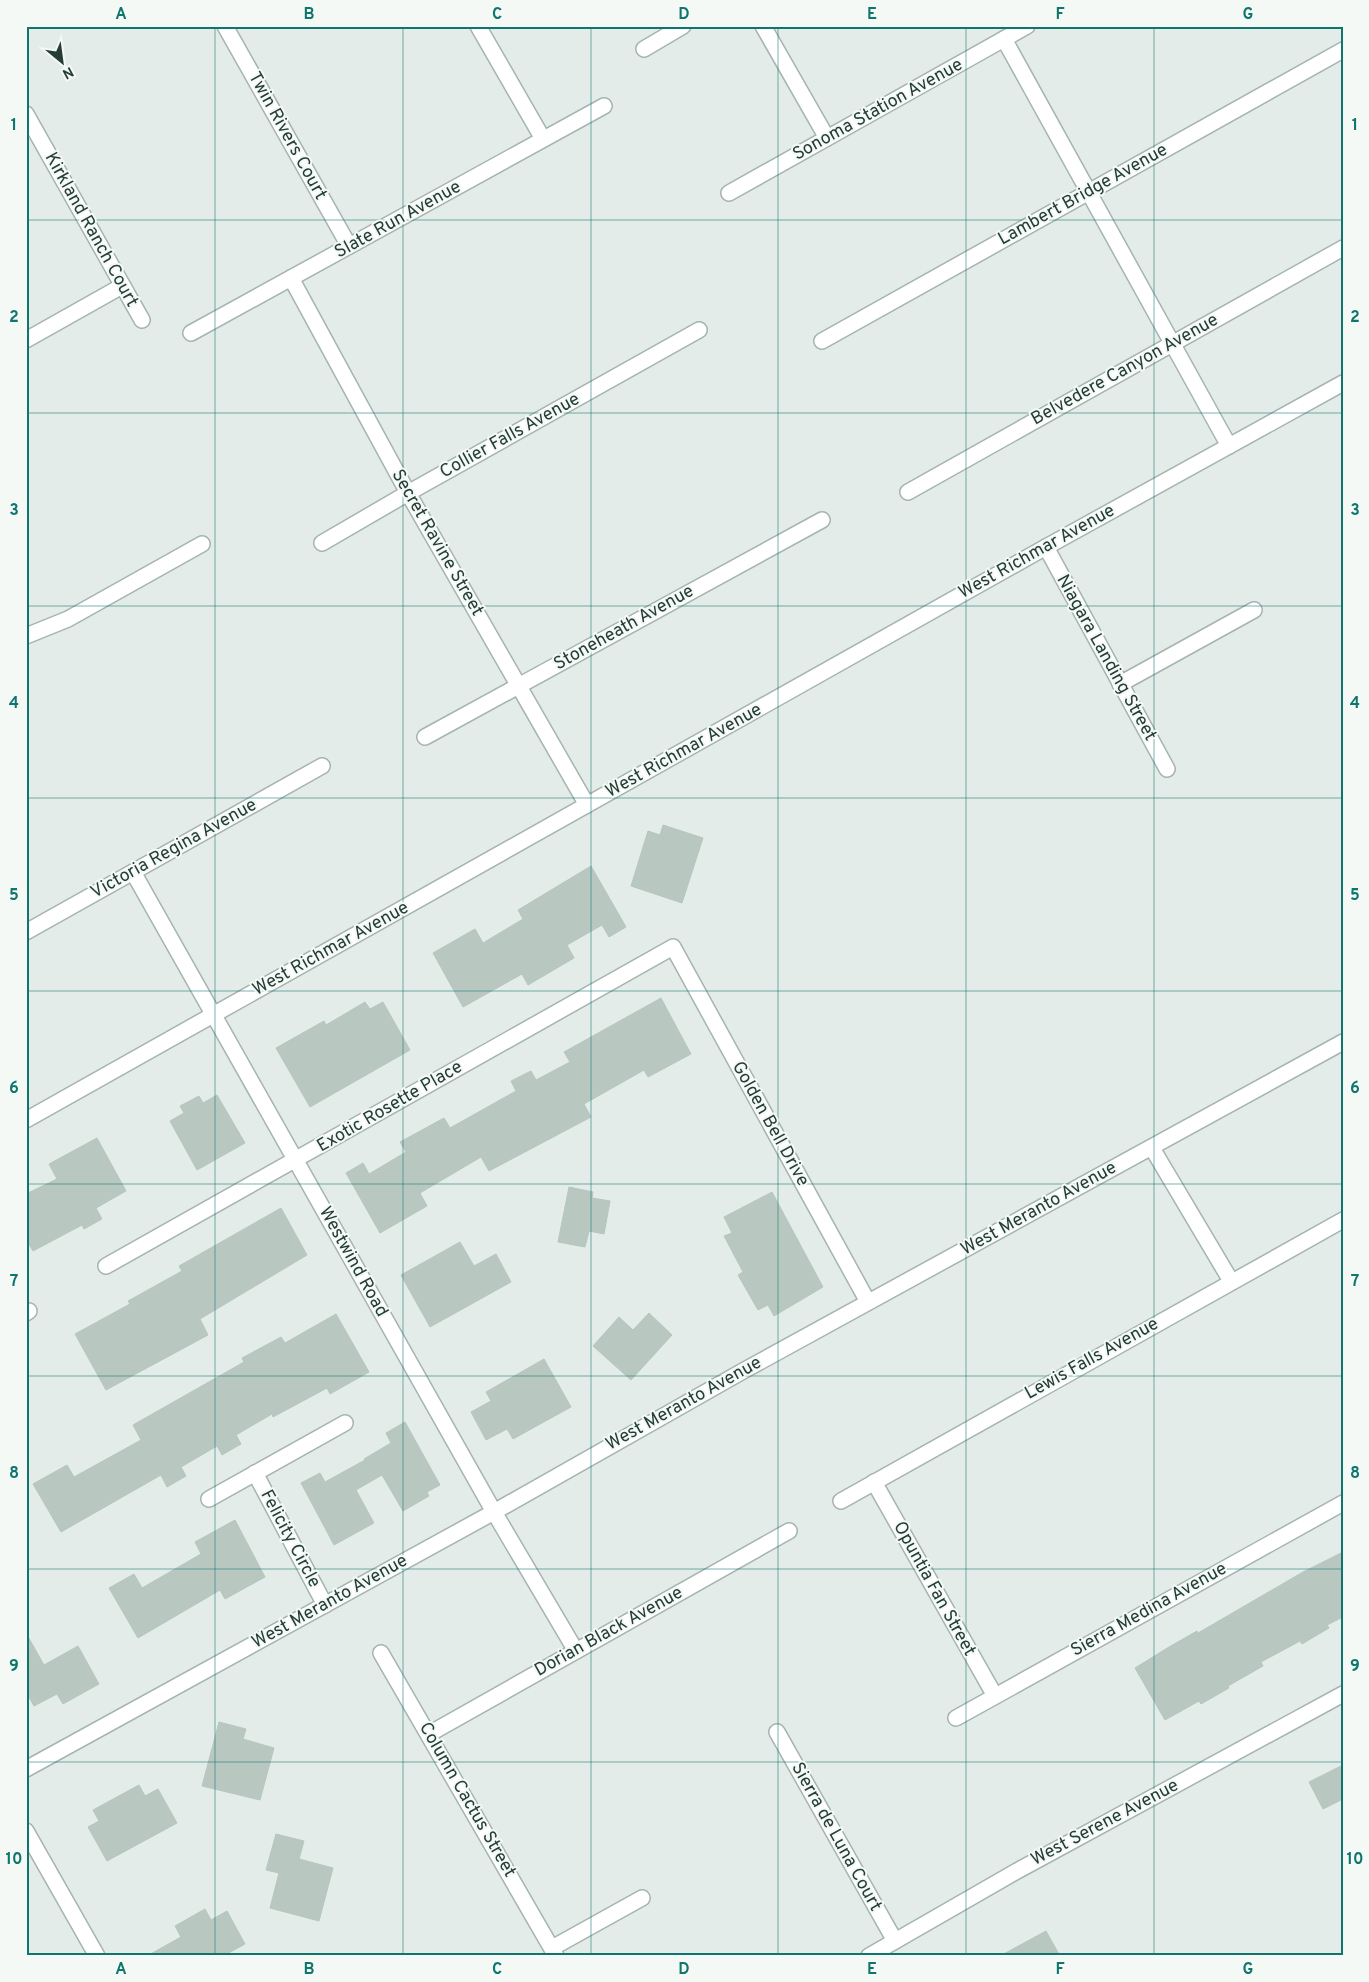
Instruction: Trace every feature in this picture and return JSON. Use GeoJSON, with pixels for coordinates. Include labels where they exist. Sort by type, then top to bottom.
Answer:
{"type":"FeatureCollection","features":[{"type":"Feature","properties":{"kind":"street","name":"Twin Rivers Court"},"geometry":{"type":"LineString","coordinates":[[225,26],[349,246]]}},
{"type":"Feature","properties":{"kind":"street"},"geometry":{"type":"LineString","coordinates":[[478,26],[543,140]]}},
{"type":"Feature","properties":{"kind":"street"},"geometry":{"type":"LineString","coordinates":[[644,48],[683,26]]}},
{"type":"Feature","properties":{"kind":"street"},"geometry":{"type":"LineString","coordinates":[[763,26],[827,138]]}},
{"type":"Feature","properties":{"kind":"street","name":"Sonoma Station Avenue"},"geometry":{"type":"LineString","coordinates":[[729,193],[1027,26]]}},
{"type":"Feature","properties":{"kind":"street"},"geometry":{"type":"LineString","coordinates":[[1004,39],[1229,446]]}},
{"type":"Feature","properties":{"kind":"street","name":"Lambert Bridge Avenue"},"geometry":{"type":"LineString","coordinates":[[822,341],[1343,50]]}},
{"type":"Feature","properties":{"kind":"street","name":"Slate Run Avenue"},"geometry":{"type":"LineString","coordinates":[[191,333],[604,106]]}},
{"type":"Feature","properties":{"kind":"street","name":"Kirkland Ranch Court"},"geometry":{"type":"LineString","coordinates":[[26,114],[142,320]]}},
{"type":"Feature","properties":{"kind":"street","name":"Belvedere Canyon Avenue"},"geometry":{"type":"LineString","coordinates":[[908,492],[1343,248]]}},
{"type":"Feature","properties":{"kind":"street","name":"Secret Ravine Street"},"geometry":{"type":"LineString","coordinates":[[291,278],[408,493],[587,805]]}},
{"type":"Feature","properties":{"kind":"street"},"geometry":{"type":"LineString","coordinates":[[26,340],[122,286]]}},
{"type":"Feature","properties":{"kind":"street","name":"Collier Falls Avenue"},"geometry":{"type":"LineString","coordinates":[[322,543],[699,330]]}},
{"type":"Feature","properties":{"kind":"street","name":"West Richmar Avenue"},"geometry":{"type":"LineString","coordinates":[[26,1120],[1046,547],[1343,383]]}},
{"type":"Feature","properties":{"kind":"street","name":"Stoneheath Avenue"},"geometry":{"type":"LineString","coordinates":[[425,736],[822,520]]}},
{"type":"Feature","properties":{"kind":"street"},"geometry":{"type":"LineString","coordinates":[[26,636],[68,619],[202,544]]}},
{"type":"Feature","properties":{"kind":"street","name":"Niagara Landing Street"},"geometry":{"type":"LineString","coordinates":[[1046,547],[1167,769]]}},
{"type":"Feature","properties":{"kind":"street"},"geometry":{"type":"LineString","coordinates":[[1120,684],[1254,610]]}},
{"type":"Feature","properties":{"kind":"street","name":"Victoria Regina Avenue"},"geometry":{"type":"LineString","coordinates":[[26,932],[322,766]]}},
{"type":"Feature","properties":{"kind":"street","name":"Westwind Road"},"geometry":{"type":"LineString","coordinates":[[132,872],[494,1512],[576,1651]]}},
{"type":"Feature","properties":{"kind":"street","name":"Exotic Rosette Place"},"geometry":{"type":"LineString","coordinates":[[106,1266],[673,947]]}},
{"type":"Feature","properties":{"kind":"street","name":"Golden Bell Drive"},"geometry":{"type":"LineString","coordinates":[[673,947],[868,1302]]}},
{"type":"Feature","properties":{"kind":"street","name":"West Meranto Avenue"},"geometry":{"type":"LineString","coordinates":[[26,1769],[494,1512],[868,1302],[1343,1042]]}},
{"type":"Feature","properties":{"kind":"street"},"geometry":{"type":"LineString","coordinates":[[1152,1148],[1231,1282]]}},
{"type":"Feature","properties":{"kind":"street","name":"Lewis Falls Avenue"},"geometry":{"type":"LineString","coordinates":[[842,1501],[1343,1220]]}},
{"type":"Feature","properties":{"kind":"street","name":"Felicity Circle"},"geometry":{"type":"LineString","coordinates":[[208,1499],[345,1423]]}},
{"type":"Feature","properties":{"kind":"street","name":"Felicity Circle"},"geometry":{"type":"LineString","coordinates":[[255,1473],[325,1605]]}},
{"type":"Feature","properties":{"kind":"street","name":"Opuntia Fan Street"},"geometry":{"type":"LineString","coordinates":[[874,1482],[995,1696]]}},
{"type":"Feature","properties":{"kind":"street","name":"Sierra Medina Avenue"},"geometry":{"type":"LineString","coordinates":[[956,1718],[1343,1502]]}},
{"type":"Feature","properties":{"kind":"street","name":"Dorian Black Avenue"},"geometry":{"type":"LineString","coordinates":[[429,1734],[789,1531]]}},
{"type":"Feature","properties":{"kind":"street","name":"Column Cactus Street"},"geometry":{"type":"LineString","coordinates":[[381,1653],[554,1952],[642,1898]]}},
{"type":"Feature","properties":{"kind":"street","name":"West Serene Avenue"},"geometry":{"type":"LineString","coordinates":[[869,1956],[1017,1871],[1343,1694]]}},
{"type":"Feature","properties":{"kind":"street","name":"Sierra de Luna Court"},"geometry":{"type":"LineString","coordinates":[[777,1732],[895,1941]]}},
{"type":"Feature","properties":{"kind":"street"},"geometry":{"type":"LineString","coordinates":[[26,1831],[97,1956]]}},
{"type":"Feature","properties":{"kind":"building"},"geometry":{"type":"Polygon","coordinates":[[[663,825],[703,838],[682,903],[631,886],[648,831],[660,835],[663,825]]]}},
{"type":"Feature","properties":{"kind":"building"},"geometry":{"type":"Polygon","coordinates":[[[591,866],[626,927],[609,937],[602,925],[567,945],[574,958],[528,985],[522,974],[463,1007],[433,953],[475,929],[483,943],[523,919],[518,910],[591,866]]]}},
{"type":"Feature","properties":{"kind":"building"},"geometry":{"type":"Polygon","coordinates":[[[661,998],[691,1054],[648,1077],[644,1070],[584,1104],[591,1117],[489,1171],[481,1157],[420,1193],[427,1206],[380,1233],[346,1173],[363,1163],[369,1174],[406,1152],[400,1142],[444,1118],[450,1128],[516,1091],[511,1081],[531,1071],[536,1080],[570,1062],[564,1052],[661,998]]]}},
{"type":"Feature","properties":{"kind":"building"},"geometry":{"type":"Polygon","coordinates":[[[365,1002],[370,1009],[383,1002],[410,1050],[310,1107],[276,1048],[324,1021],[326,1025],[365,1002]]]}},
{"type":"Feature","properties":{"kind":"building"},"geometry":{"type":"Polygon","coordinates":[[[217,1095],[245,1143],[197,1170],[170,1121],[184,1113],[180,1106],[199,1096],[203,1103],[217,1095]]]}},
{"type":"Feature","properties":{"kind":"building"},"geometry":{"type":"Polygon","coordinates":[[[97,1138],[126,1191],[96,1208],[102,1219],[84,1229],[82,1225],[33,1251],[26,1239],[26,1194],[57,1179],[49,1164],[97,1138]]]}},
{"type":"Feature","properties":{"kind":"building"},"geometry":{"type":"Polygon","coordinates":[[[569,1187],[593,1192],[592,1198],[610,1201],[604,1234],[589,1231],[585,1247],[558,1242],[569,1187]]]}},
{"type":"Feature","properties":{"kind":"building"},"geometry":{"type":"Polygon","coordinates":[[[772,1192],[823,1287],[774,1316],[768,1305],[758,1310],[738,1275],[743,1272],[724,1236],[732,1233],[724,1217],[772,1192]]]}},
{"type":"Feature","properties":{"kind":"building"},"geometry":{"type":"Polygon","coordinates":[[[281,1208],[307,1255],[200,1319],[208,1335],[106,1390],[75,1334],[130,1304],[128,1301],[182,1271],[179,1266],[281,1208]]]}},
{"type":"Feature","properties":{"kind":"building"},"geometry":{"type":"Polygon","coordinates":[[[460,1242],[474,1266],[496,1254],[511,1282],[430,1327],[401,1275],[460,1242]]]}},
{"type":"Feature","properties":{"kind":"building"},"geometry":{"type":"Polygon","coordinates":[[[649,1313],[672,1335],[631,1380],[593,1346],[619,1317],[633,1330],[649,1313]]]}},
{"type":"Feature","properties":{"kind":"building"},"geometry":{"type":"Polygon","coordinates":[[[336,1314],[369,1372],[330,1394],[327,1388],[273,1417],[272,1414],[236,1435],[241,1444],[222,1455],[217,1446],[181,1467],[186,1476],[167,1487],[161,1475],[61,1532],[33,1484],[67,1465],[74,1477],[141,1440],[133,1425],[244,1362],[242,1358],[281,1337],[285,1343],[336,1314]]]}},
{"type":"Feature","properties":{"kind":"building"},"geometry":{"type":"Polygon","coordinates":[[[544,1359],[571,1407],[513,1439],[507,1429],[486,1440],[471,1412],[491,1401],[486,1392],[544,1359]]]}},
{"type":"Feature","properties":{"kind":"building"},"geometry":{"type":"Polygon","coordinates":[[[405,1422],[440,1485],[427,1492],[429,1496],[403,1511],[382,1475],[356,1490],[374,1523],[334,1545],[301,1483],[320,1473],[325,1482],[365,1460],[391,1443],[386,1433],[405,1422]]]}},
{"type":"Feature","properties":{"kind":"building"},"geometry":{"type":"Polygon","coordinates":[[[235,1520],[265,1577],[225,1599],[220,1590],[138,1638],[109,1588],[134,1574],[142,1588],[201,1554],[195,1542],[235,1520]]]}},
{"type":"Feature","properties":{"kind":"building"},"geometry":{"type":"Polygon","coordinates":[[[1343,1552],[1343,1617],[1327,1625],[1329,1628],[1302,1644],[1300,1641],[1261,1662],[1263,1666],[1228,1686],[1229,1688],[1201,1704],[1199,1701],[1165,1720],[1135,1668],[1197,1631],[1198,1633],[1303,1572],[1343,1552]]]}},
{"type":"Feature","properties":{"kind":"building"},"geometry":{"type":"Polygon","coordinates":[[[26,1633],[44,1665],[78,1646],[99,1684],[63,1704],[57,1694],[34,1706],[26,1692],[26,1633]]]}},
{"type":"Feature","properties":{"kind":"building"},"geometry":{"type":"Polygon","coordinates":[[[219,1722],[246,1729],[243,1739],[274,1748],[260,1800],[202,1786],[219,1722]]]}},
{"type":"Feature","properties":{"kind":"building"},"geometry":{"type":"Polygon","coordinates":[[[1343,1765],[1343,1799],[1323,1809],[1309,1782],[1343,1765]]]}},
{"type":"Feature","properties":{"kind":"building"},"geometry":{"type":"Polygon","coordinates":[[[139,1785],[145,1796],[158,1789],[177,1823],[107,1861],[88,1827],[99,1821],[93,1810],[139,1785]]]}},
{"type":"Feature","properties":{"kind":"building"},"geometry":{"type":"Polygon","coordinates":[[[276,1834],[304,1841],[299,1859],[333,1868],[319,1921],[270,1908],[279,1873],[266,1870],[276,1834]]]}},
{"type":"Feature","properties":{"kind":"building"},"geometry":{"type":"Polygon","coordinates":[[[205,1909],[211,1920],[227,1911],[245,1944],[223,1956],[147,1956],[181,1937],[175,1926],[205,1909]]]}},
{"type":"Feature","properties":{"kind":"building"},"geometry":{"type":"Polygon","coordinates":[[[1046,1931],[1060,1956],[1000,1956],[1046,1931]]]}}]}
